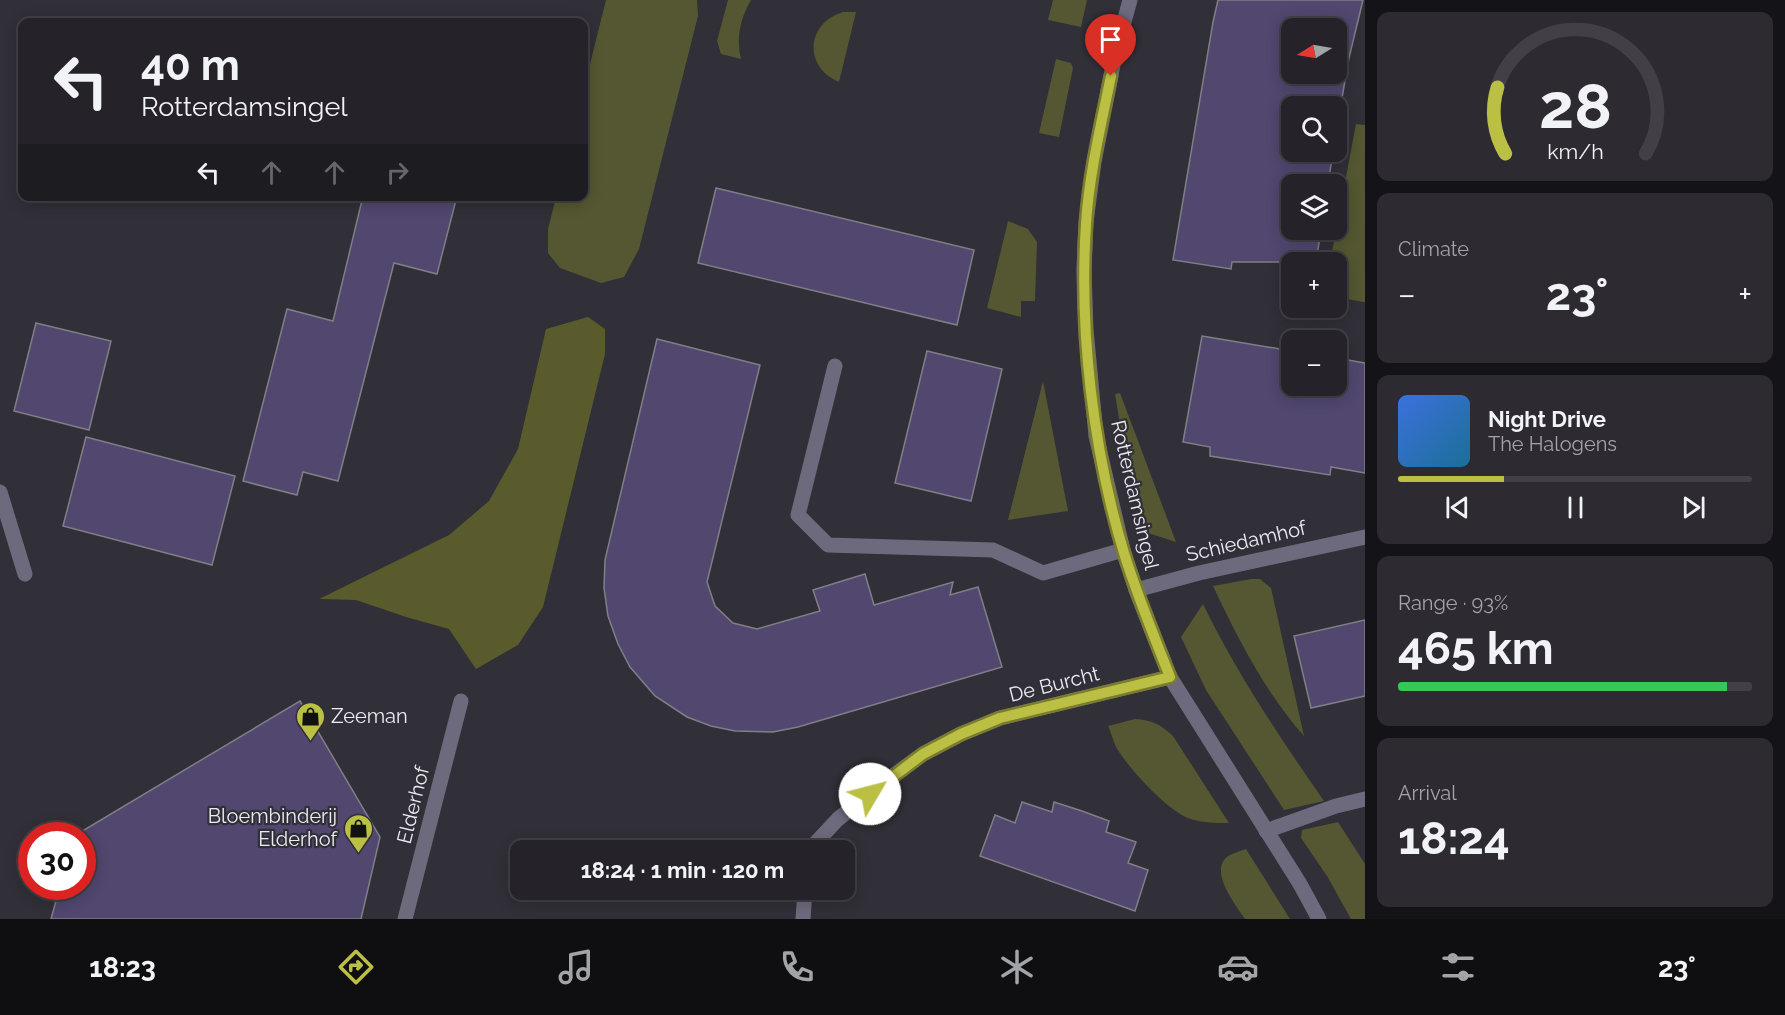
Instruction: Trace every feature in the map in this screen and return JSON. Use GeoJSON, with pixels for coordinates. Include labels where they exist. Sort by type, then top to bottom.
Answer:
{"type":"FeatureCollection","features":[{"type":"Feature","properties":{"kind":"street","name":"Rotterdamsingel"},"geometry":{"type":"LineString","coordinates":[[1130,0],[1115,55],[1094,162],[1086,222],[1084,270],[1086,329],[1096,436],[1123,550],[1170,677],[1300,884],[1319,919]]}},
{"type":"Feature","properties":{"kind":"street"},"geometry":{"type":"LineString","coordinates":[[835,366],[798,515],[828,545],[993,550],[1043,573],[1123,550]]}},
{"type":"Feature","properties":{"kind":"street"},"geometry":{"type":"LineString","coordinates":[[0,492],[25,574]]}},
{"type":"Feature","properties":{"kind":"street","name":"Schiedamhof"},"geometry":{"type":"LineString","coordinates":[[1136,590],[1199,573],[1365,537]]}},
{"type":"Feature","properties":{"kind":"street","name":"De Burcht"},"geometry":{"type":"LineString","coordinates":[[819,840],[838,819],[886,781],[923,754],[961,734],[1000,718],[1170,677]]}},
{"type":"Feature","properties":{"kind":"street","name":"Elderhof"},"geometry":{"type":"LineString","coordinates":[[405,919],[461,701]]}},
{"type":"Feature","properties":{"kind":"street"},"geometry":{"type":"LineString","coordinates":[[1266,831],[1336,806],[1365,799]]}},
{"type":"Feature","properties":{"kind":"street"},"geometry":{"type":"LineString","coordinates":[[803,919],[804,900]]}},
{"type":"Feature","properties":{"kind":"green space"},"geometry":{"type":"Polygon","coordinates":[[[606,0],[697,0],[698,16],[639,249],[624,277],[601,283],[560,268],[548,253],[548,229],[555,201],[588,201],[588,72],[606,0]]]}},
{"type":"Feature","properties":{"kind":"green space"},"geometry":{"type":"Polygon","coordinates":[[[728,0],[751,0],[740,29],[741,59],[721,54],[717,41],[728,0]]]}},
{"type":"Feature","properties":{"kind":"green space"},"geometry":{"type":"Polygon","coordinates":[[[1053,0],[1087,0],[1081,27],[1048,20],[1053,0]]]}},
{"type":"Feature","properties":{"kind":"green space"},"geometry":{"type":"Polygon","coordinates":[[[843,12],[856,12],[839,82],[827,75],[819,66],[814,46],[816,35],[822,25],[843,12]]]}},
{"type":"Feature","properties":{"kind":"green space"},"geometry":{"type":"Polygon","coordinates":[[[1056,59],[1071,63],[1073,68],[1059,137],[1039,133],[1056,59]]]}},
{"type":"Feature","properties":{"kind":"green space"},"geometry":{"type":"Polygon","coordinates":[[[1356,124],[1365,125],[1365,302],[1347,299],[1347,252],[1332,252],[1334,240],[1347,240],[1347,174],[1356,124]]]}},
{"type":"Feature","properties":{"kind":"green space"},"geometry":{"type":"Polygon","coordinates":[[[1008,221],[1028,229],[1037,242],[1035,301],[1021,301],[1021,317],[987,308],[1008,221]]]}},
{"type":"Feature","properties":{"kind":"green space"},"geometry":{"type":"Polygon","coordinates":[[[588,317],[605,329],[605,354],[543,607],[518,645],[476,669],[449,629],[356,600],[319,599],[449,535],[489,501],[518,449],[546,329],[588,317]]]}},
{"type":"Feature","properties":{"kind":"green space"},"geometry":{"type":"Polygon","coordinates":[[[1043,381],[1068,511],[1008,520],[1043,381]]]}},
{"type":"Feature","properties":{"kind":"green space"},"geometry":{"type":"Polygon","coordinates":[[[1120,393],[1176,542],[1145,532],[1121,429],[1115,394],[1120,393]]]}},
{"type":"Feature","properties":{"kind":"green space"},"geometry":{"type":"Polygon","coordinates":[[[1260,579],[1271,588],[1304,736],[1277,701],[1253,664],[1213,586],[1260,579]]]}},
{"type":"Feature","properties":{"kind":"green space"},"geometry":{"type":"Polygon","coordinates":[[[1203,604],[1244,680],[1324,801],[1284,810],[1206,690],[1181,637],[1203,604]]]}},
{"type":"Feature","properties":{"kind":"green space"},"geometry":{"type":"Polygon","coordinates":[[[1135,719],[1156,723],[1173,736],[1229,823],[1203,822],[1188,818],[1169,806],[1138,776],[1116,747],[1108,726],[1135,719]]]}},
{"type":"Feature","properties":{"kind":"green space"},"geometry":{"type":"Polygon","coordinates":[[[1338,822],[1365,864],[1365,919],[1351,919],[1327,876],[1301,838],[1302,830],[1338,822]]]}},
{"type":"Feature","properties":{"kind":"green space"},"geometry":{"type":"Polygon","coordinates":[[[1246,849],[1290,919],[1245,919],[1230,897],[1222,879],[1223,862],[1228,856],[1246,849]]]}},
{"type":"Feature","properties":{"kind":"building"},"geometry":{"type":"Polygon","coordinates":[[[1218,0],[1363,0],[1347,69],[1347,18],[1281,18],[1281,84],[1344,84],[1342,96],[1281,96],[1281,162],[1331,162],[1330,174],[1281,174],[1281,240],[1319,240],[1318,252],[1281,252],[1281,262],[1232,262],[1231,269],[1173,260],[1218,0]]]}},
{"type":"Feature","properties":{"kind":"building"},"geometry":{"type":"Polygon","coordinates":[[[716,188],[974,250],[957,325],[698,263],[716,188]]]}},
{"type":"Feature","properties":{"kind":"building"},"geometry":{"type":"Polygon","coordinates":[[[362,201],[456,201],[437,274],[394,263],[338,481],[303,472],[297,495],[243,481],[287,309],[333,321],[362,201]]]}},
{"type":"Feature","properties":{"kind":"building"},"geometry":{"type":"Polygon","coordinates":[[[36,323],[111,341],[89,430],[14,411],[36,323]]]}},
{"type":"Feature","properties":{"kind":"building"},"geometry":{"type":"Polygon","coordinates":[[[1202,336],[1281,349],[1281,396],[1347,396],[1347,360],[1365,363],[1365,473],[1331,467],[1330,475],[1210,456],[1210,447],[1183,442],[1202,336]]]}},
{"type":"Feature","properties":{"kind":"building"},"geometry":{"type":"Polygon","coordinates":[[[657,339],[760,365],[707,582],[715,606],[733,623],[757,629],[820,611],[813,590],[865,574],[874,605],[953,582],[950,595],[978,587],[1002,667],[798,727],[773,732],[735,731],[711,726],[687,717],[655,696],[630,667],[618,644],[608,616],[604,588],[605,560],[657,339]]]}},
{"type":"Feature","properties":{"kind":"building"},"geometry":{"type":"Polygon","coordinates":[[[927,351],[1002,369],[971,501],[895,483],[927,351]]]}},
{"type":"Feature","properties":{"kind":"building"},"geometry":{"type":"Polygon","coordinates":[[[86,437],[235,476],[212,565],[63,526],[86,437]]]}},
{"type":"Feature","properties":{"kind":"building"},"geometry":{"type":"Polygon","coordinates":[[[1365,620],[1365,696],[1311,708],[1294,636],[1365,620]]]}},
{"type":"Feature","properties":{"kind":"building"},"geometry":{"type":"Polygon","coordinates":[[[300,701],[380,837],[361,919],[51,919],[56,900],[96,900],[96,823],[300,701]]]}},
{"type":"Feature","properties":{"kind":"building"},"geometry":{"type":"Polygon","coordinates":[[[1022,802],[1052,812],[1054,802],[1082,811],[1109,821],[1106,832],[1136,842],[1128,863],[1148,870],[1135,911],[980,856],[995,815],[1015,823],[1022,802]]]}},
{"type":"Feature","properties":{"kind":"place","name":"Zeeman"},"geometry":{"type":"Point","coordinates":[310,742]}},
{"type":"Feature","properties":{"kind":"place","name":"Bloembinderij Elderhof"},"geometry":{"type":"Point","coordinates":[358,854]}},
{"type":"Feature","properties":{"kind":"route"},"geometry":{"type":"LineString","coordinates":[[870,794],[923,754],[961,734],[1000,718],[1170,677],[1123,550],[1096,436],[1086,329],[1084,270],[1086,222],[1094,162],[1111,76]]}}]}
